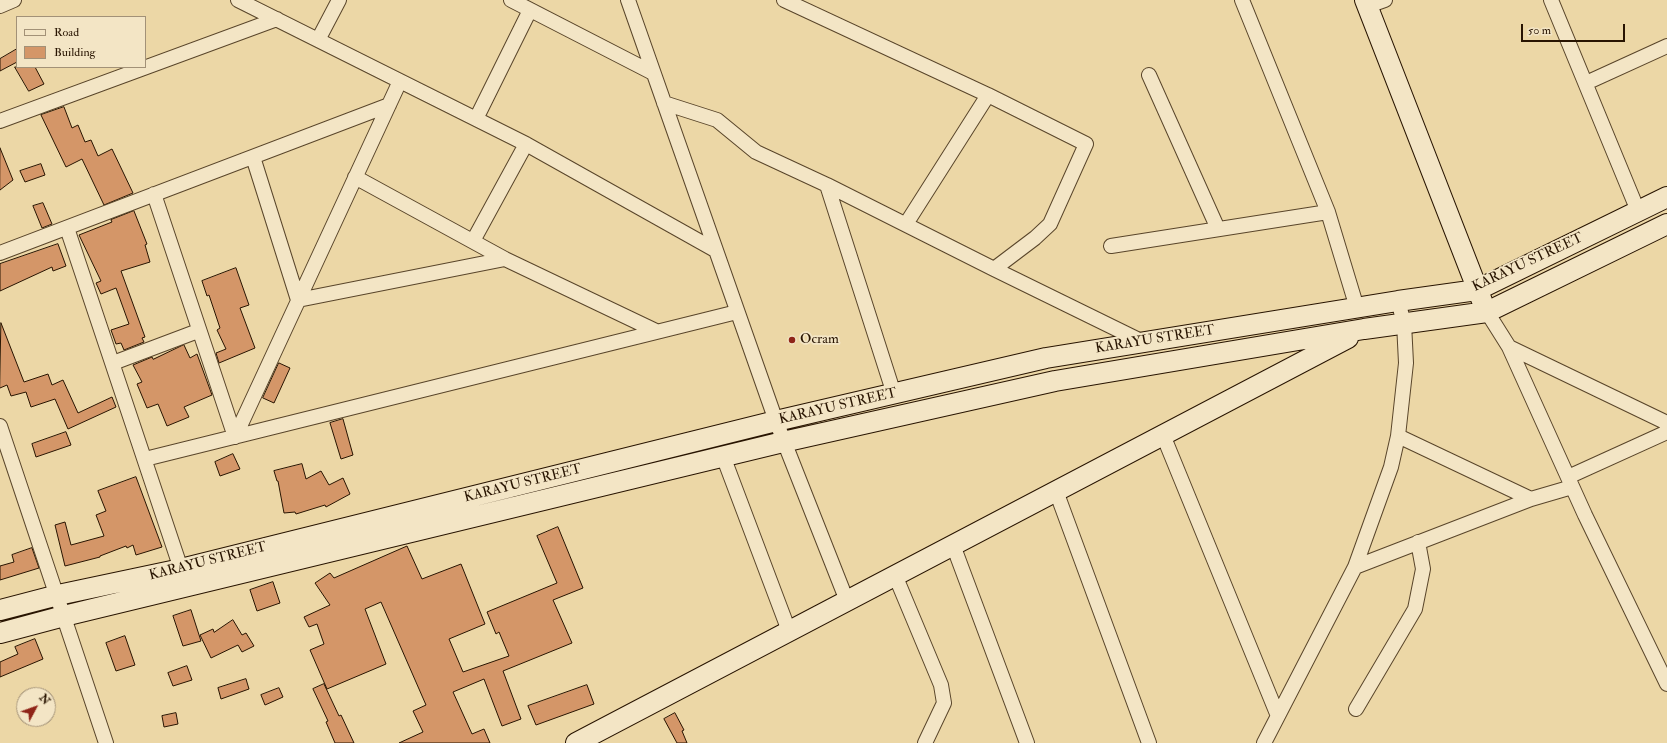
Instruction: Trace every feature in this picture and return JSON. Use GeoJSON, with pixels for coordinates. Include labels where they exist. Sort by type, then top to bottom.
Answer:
{"type":"FeatureCollection","features":[{"type":"Feature","properties":{"kind":"main road"},"geometry":{"type":"LineString","coordinates":[[1373,2],[1477,290],[1487,312]]}},
{"type":"Feature","properties":{"kind":"main road","name":"KARAYU STREET"},"geometry":{"type":"LineString","coordinates":[[0,610],[58,595],[181,569],[776,421],[1046,358],[1398,301],[1477,290],[1667,197]]}},
{"type":"Feature","properties":{"kind":"main road","name":"KARAYU STREET"},"geometry":{"type":"LineString","coordinates":[[0,633],[64,616],[723,456],[1054,381],[1364,329],[1487,312],[1667,224]]}},
{"type":"Feature","properties":{"kind":"main road"},"geometry":{"type":"LineString","coordinates":[[576,743],[600,738],[789,631],[1364,329]]}},
{"type":"Feature","properties":{"kind":"street"},"geometry":{"type":"LineString","coordinates":[[0,6],[14,0]]}},
{"type":"Feature","properties":{"kind":"street"},"geometry":{"type":"LineString","coordinates":[[238,0],[526,144],[715,250]]}},
{"type":"Feature","properties":{"kind":"street"},"geometry":{"type":"LineString","coordinates":[[318,40],[339,0]]}},
{"type":"Feature","properties":{"kind":"street"},"geometry":{"type":"LineString","coordinates":[[511,0],[653,73]]}},
{"type":"Feature","properties":{"kind":"street"},"geometry":{"type":"LineString","coordinates":[[628,0],[783,442],[846,601]]}},
{"type":"Feature","properties":{"kind":"street"},"geometry":{"type":"LineString","coordinates":[[784,0],[988,95],[1086,144],[1050,224],[1035,238],[994,269]]}},
{"type":"Feature","properties":{"kind":"street"},"geometry":{"type":"LineString","coordinates":[[1242,0],[1328,212],[1357,308]]}},
{"type":"Feature","properties":{"kind":"street"},"geometry":{"type":"LineString","coordinates":[[1551,0],[1638,211]]}},
{"type":"Feature","properties":{"kind":"street"},"geometry":{"type":"LineString","coordinates":[[476,119],[530,10]]}},
{"type":"Feature","properties":{"kind":"street"},"geometry":{"type":"LineString","coordinates":[[146,67],[277,19]]}},
{"type":"Feature","properties":{"kind":"street"},"geometry":{"type":"LineString","coordinates":[[1586,83],[1667,46]]}},
{"type":"Feature","properties":{"kind":"street"},"geometry":{"type":"LineString","coordinates":[[0,121],[144,68]]}},
{"type":"Feature","properties":{"kind":"street"},"geometry":{"type":"LineString","coordinates":[[1149,75],[1218,229]]}},
{"type":"Feature","properties":{"kind":"street"},"geometry":{"type":"LineString","coordinates":[[235,437],[400,81]]}},
{"type":"Feature","properties":{"kind":"street"},"geometry":{"type":"LineString","coordinates":[[906,224],[988,95]]}},
{"type":"Feature","properties":{"kind":"street"},"geometry":{"type":"LineString","coordinates":[[664,103],[717,120],[756,152],[827,184],[994,269],[1144,342]]}},
{"type":"Feature","properties":{"kind":"street"},"geometry":{"type":"LineString","coordinates":[[0,254],[389,105]]}},
{"type":"Feature","properties":{"kind":"street"},"geometry":{"type":"LineString","coordinates":[[473,241],[526,144]]}},
{"type":"Feature","properties":{"kind":"street"},"geometry":{"type":"LineString","coordinates":[[252,157],[298,300]]}},
{"type":"Feature","properties":{"kind":"street"},"geometry":{"type":"LineString","coordinates":[[355,177],[505,259],[656,331]]}},
{"type":"Feature","properties":{"kind":"street"},"geometry":{"type":"LineString","coordinates":[[827,184],[894,394]]}},
{"type":"Feature","properties":{"kind":"street"},"geometry":{"type":"LineString","coordinates":[[154,194],[198,331],[235,437]]}},
{"type":"Feature","properties":{"kind":"street"},"geometry":{"type":"LineString","coordinates":[[1111,246],[1328,212]]}},
{"type":"Feature","properties":{"kind":"street"},"geometry":{"type":"LineString","coordinates":[[68,228],[181,569]]}},
{"type":"Feature","properties":{"kind":"street"},"geometry":{"type":"LineString","coordinates":[[298,300],[505,259]]}},
{"type":"Feature","properties":{"kind":"street"},"geometry":{"type":"LineString","coordinates":[[1264,743],[1355,567],[1391,467],[1398,436],[1406,364],[1404,323],[1398,301]]}},
{"type":"Feature","properties":{"kind":"street"},"geometry":{"type":"LineString","coordinates":[[145,459],[737,312]]}},
{"type":"Feature","properties":{"kind":"street"},"geometry":{"type":"LineString","coordinates":[[1487,312],[1509,347],[1570,482],[1667,684]]}},
{"type":"Feature","properties":{"kind":"street"},"geometry":{"type":"LineString","coordinates":[[113,363],[198,331]]}},
{"type":"Feature","properties":{"kind":"street"},"geometry":{"type":"LineString","coordinates":[[1509,347],[1667,423]]}},
{"type":"Feature","properties":{"kind":"street"},"geometry":{"type":"LineString","coordinates":[[0,426],[58,595],[106,743]]}},
{"type":"Feature","properties":{"kind":"street"},"geometry":{"type":"LineString","coordinates":[[1355,567],[1531,499],[1570,482],[1667,432]]}},
{"type":"Feature","properties":{"kind":"street"},"geometry":{"type":"LineString","coordinates":[[1163,435],[1278,716]]}},
{"type":"Feature","properties":{"kind":"street"},"geometry":{"type":"LineString","coordinates":[[1398,436],[1531,499]]}},
{"type":"Feature","properties":{"kind":"street"},"geometry":{"type":"LineString","coordinates":[[723,456],[789,631]]}},
{"type":"Feature","properties":{"kind":"street"},"geometry":{"type":"LineString","coordinates":[[1056,491],[1149,743]]}},
{"type":"Feature","properties":{"kind":"street"},"geometry":{"type":"LineString","coordinates":[[1356,709],[1415,609],[1423,569],[1418,542]]}},
{"type":"Feature","properties":{"kind":"street"},"geometry":{"type":"LineString","coordinates":[[953,545],[1027,743]]}},
{"type":"Feature","properties":{"kind":"street"},"geometry":{"type":"LineString","coordinates":[[895,575],[942,684],[944,704],[926,743]]}},
{"type":"Feature","properties":{"kind":"building"},"geometry":{"type":"Polygon","coordinates":[[[16,50],[16,63],[0,71],[0,59],[16,50]]]}},
{"type":"Feature","properties":{"kind":"building"},"geometry":{"type":"Polygon","coordinates":[[[15,67],[36,68],[44,84],[29,91],[15,67]]]}},
{"type":"Feature","properties":{"kind":"building"},"geometry":{"type":"Polygon","coordinates":[[[64,107],[72,128],[78,125],[85,142],[91,140],[98,156],[112,149],[133,193],[104,205],[82,159],[66,167],[41,115],[64,107]]]}},
{"type":"Feature","properties":{"kind":"building"},"geometry":{"type":"Polygon","coordinates":[[[0,148],[13,180],[0,190],[0,148]]]}},
{"type":"Feature","properties":{"kind":"building"},"geometry":{"type":"Polygon","coordinates":[[[41,164],[45,175],[25,182],[20,171],[41,164]]]}},
{"type":"Feature","properties":{"kind":"building"},"geometry":{"type":"Polygon","coordinates":[[[43,203],[52,224],[42,228],[33,206],[43,203]]]}},
{"type":"Feature","properties":{"kind":"building"},"geometry":{"type":"Polygon","coordinates":[[[134,211],[147,244],[145,245],[150,262],[121,271],[145,337],[142,338],[144,342],[124,350],[121,343],[116,344],[111,330],[129,324],[116,288],[101,294],[96,283],[101,281],[79,235],[112,222],[111,220],[134,211]]]}},
{"type":"Feature","properties":{"kind":"building"},"geometry":{"type":"Polygon","coordinates":[[[58,244],[66,266],[53,271],[52,267],[0,291],[0,264],[58,244]]]}},
{"type":"Feature","properties":{"kind":"building"},"geometry":{"type":"Polygon","coordinates":[[[236,268],[249,305],[240,308],[255,348],[219,363],[216,353],[226,349],[217,330],[220,328],[209,295],[207,296],[202,281],[236,268]]]}},
{"type":"Feature","properties":{"kind":"building"},"geometry":{"type":"Polygon","coordinates":[[[1,323],[24,382],[48,374],[52,385],[63,380],[78,413],[112,397],[116,407],[68,429],[55,399],[31,407],[26,392],[11,396],[7,385],[0,388],[1,323]]]}},
{"type":"Feature","properties":{"kind":"building"},"geometry":{"type":"Polygon","coordinates":[[[184,345],[190,358],[197,354],[212,395],[184,407],[189,417],[167,426],[158,404],[147,408],[137,384],[142,382],[133,365],[152,357],[153,359],[184,345]]]}},
{"type":"Feature","properties":{"kind":"building"},"geometry":{"type":"Polygon","coordinates":[[[279,363],[290,368],[274,403],[263,398],[279,363]]]}},
{"type":"Feature","properties":{"kind":"building"},"geometry":{"type":"Polygon","coordinates":[[[343,419],[353,455],[341,459],[330,423],[343,419]]]}},
{"type":"Feature","properties":{"kind":"building"},"geometry":{"type":"Polygon","coordinates":[[[66,432],[71,445],[36,457],[32,444],[66,432]]]}},
{"type":"Feature","properties":{"kind":"building"},"geometry":{"type":"Polygon","coordinates":[[[233,454],[240,469],[220,476],[215,462],[233,454]]]}},
{"type":"Feature","properties":{"kind":"building"},"geometry":{"type":"Polygon","coordinates":[[[302,464],[306,479],[321,471],[329,485],[343,478],[350,494],[326,507],[325,505],[296,514],[295,512],[284,513],[278,481],[274,471],[302,464]]]}},
{"type":"Feature","properties":{"kind":"building"},"geometry":{"type":"Polygon","coordinates":[[[136,477],[162,547],[136,555],[133,545],[127,548],[126,546],[100,557],[65,566],[55,525],[65,522],[71,545],[104,536],[96,515],[106,511],[98,491],[136,477]]]}},
{"type":"Feature","properties":{"kind":"building"},"geometry":{"type":"Polygon","coordinates":[[[558,527],[583,588],[553,600],[572,643],[503,671],[521,719],[502,726],[484,679],[453,692],[472,734],[484,729],[490,743],[399,743],[423,732],[413,711],[426,705],[381,602],[365,609],[386,664],[327,689],[310,650],[324,644],[317,624],[309,627],[304,617],[330,605],[315,583],[330,573],[334,578],[407,546],[422,579],[461,564],[485,624],[449,639],[463,672],[509,656],[499,632],[496,634],[487,612],[557,583],[537,536],[558,527]]]}},
{"type":"Feature","properties":{"kind":"building"},"geometry":{"type":"Polygon","coordinates":[[[32,548],[39,568],[0,580],[0,566],[14,562],[12,555],[32,548]]]}},
{"type":"Feature","properties":{"kind":"building"},"geometry":{"type":"Polygon","coordinates":[[[273,582],[280,603],[257,611],[250,590],[273,582]]]}},
{"type":"Feature","properties":{"kind":"building"},"geometry":{"type":"Polygon","coordinates":[[[191,610],[201,641],[183,646],[173,616],[191,610]]]}},
{"type":"Feature","properties":{"kind":"building"},"geometry":{"type":"Polygon","coordinates":[[[233,620],[242,635],[246,633],[254,646],[242,652],[238,645],[211,658],[200,635],[213,629],[214,632],[233,620]]]}},
{"type":"Feature","properties":{"kind":"building"},"geometry":{"type":"Polygon","coordinates":[[[125,636],[135,665],[116,671],[106,643],[125,636]]]}},
{"type":"Feature","properties":{"kind":"building"},"geometry":{"type":"Polygon","coordinates":[[[35,639],[43,659],[0,677],[0,662],[18,654],[15,647],[35,639]]]}},
{"type":"Feature","properties":{"kind":"building"},"geometry":{"type":"Polygon","coordinates":[[[187,666],[192,680],[173,686],[168,673],[187,666]]]}},
{"type":"Feature","properties":{"kind":"building"},"geometry":{"type":"Polygon","coordinates":[[[246,679],[249,689],[221,699],[218,688],[246,679]]]}},
{"type":"Feature","properties":{"kind":"building"},"geometry":{"type":"Polygon","coordinates":[[[324,684],[354,743],[335,743],[326,722],[328,721],[313,689],[324,684]]]}},
{"type":"Feature","properties":{"kind":"building"},"geometry":{"type":"Polygon","coordinates":[[[587,685],[594,704],[536,725],[528,706],[587,685]]]}},
{"type":"Feature","properties":{"kind":"building"},"geometry":{"type":"Polygon","coordinates":[[[279,688],[283,697],[265,705],[261,695],[279,688]]]}},
{"type":"Feature","properties":{"kind":"building"},"geometry":{"type":"Polygon","coordinates":[[[176,713],[178,724],[164,727],[162,716],[176,713]]]}},
{"type":"Feature","properties":{"kind":"building"},"geometry":{"type":"Polygon","coordinates":[[[675,713],[684,730],[682,731],[687,743],[677,743],[664,719],[675,713]]]}},
{"type":"Feature","properties":{"kind":"place","name":"Ocram"},"geometry":{"type":"Point","coordinates":[792,340]}}]}
